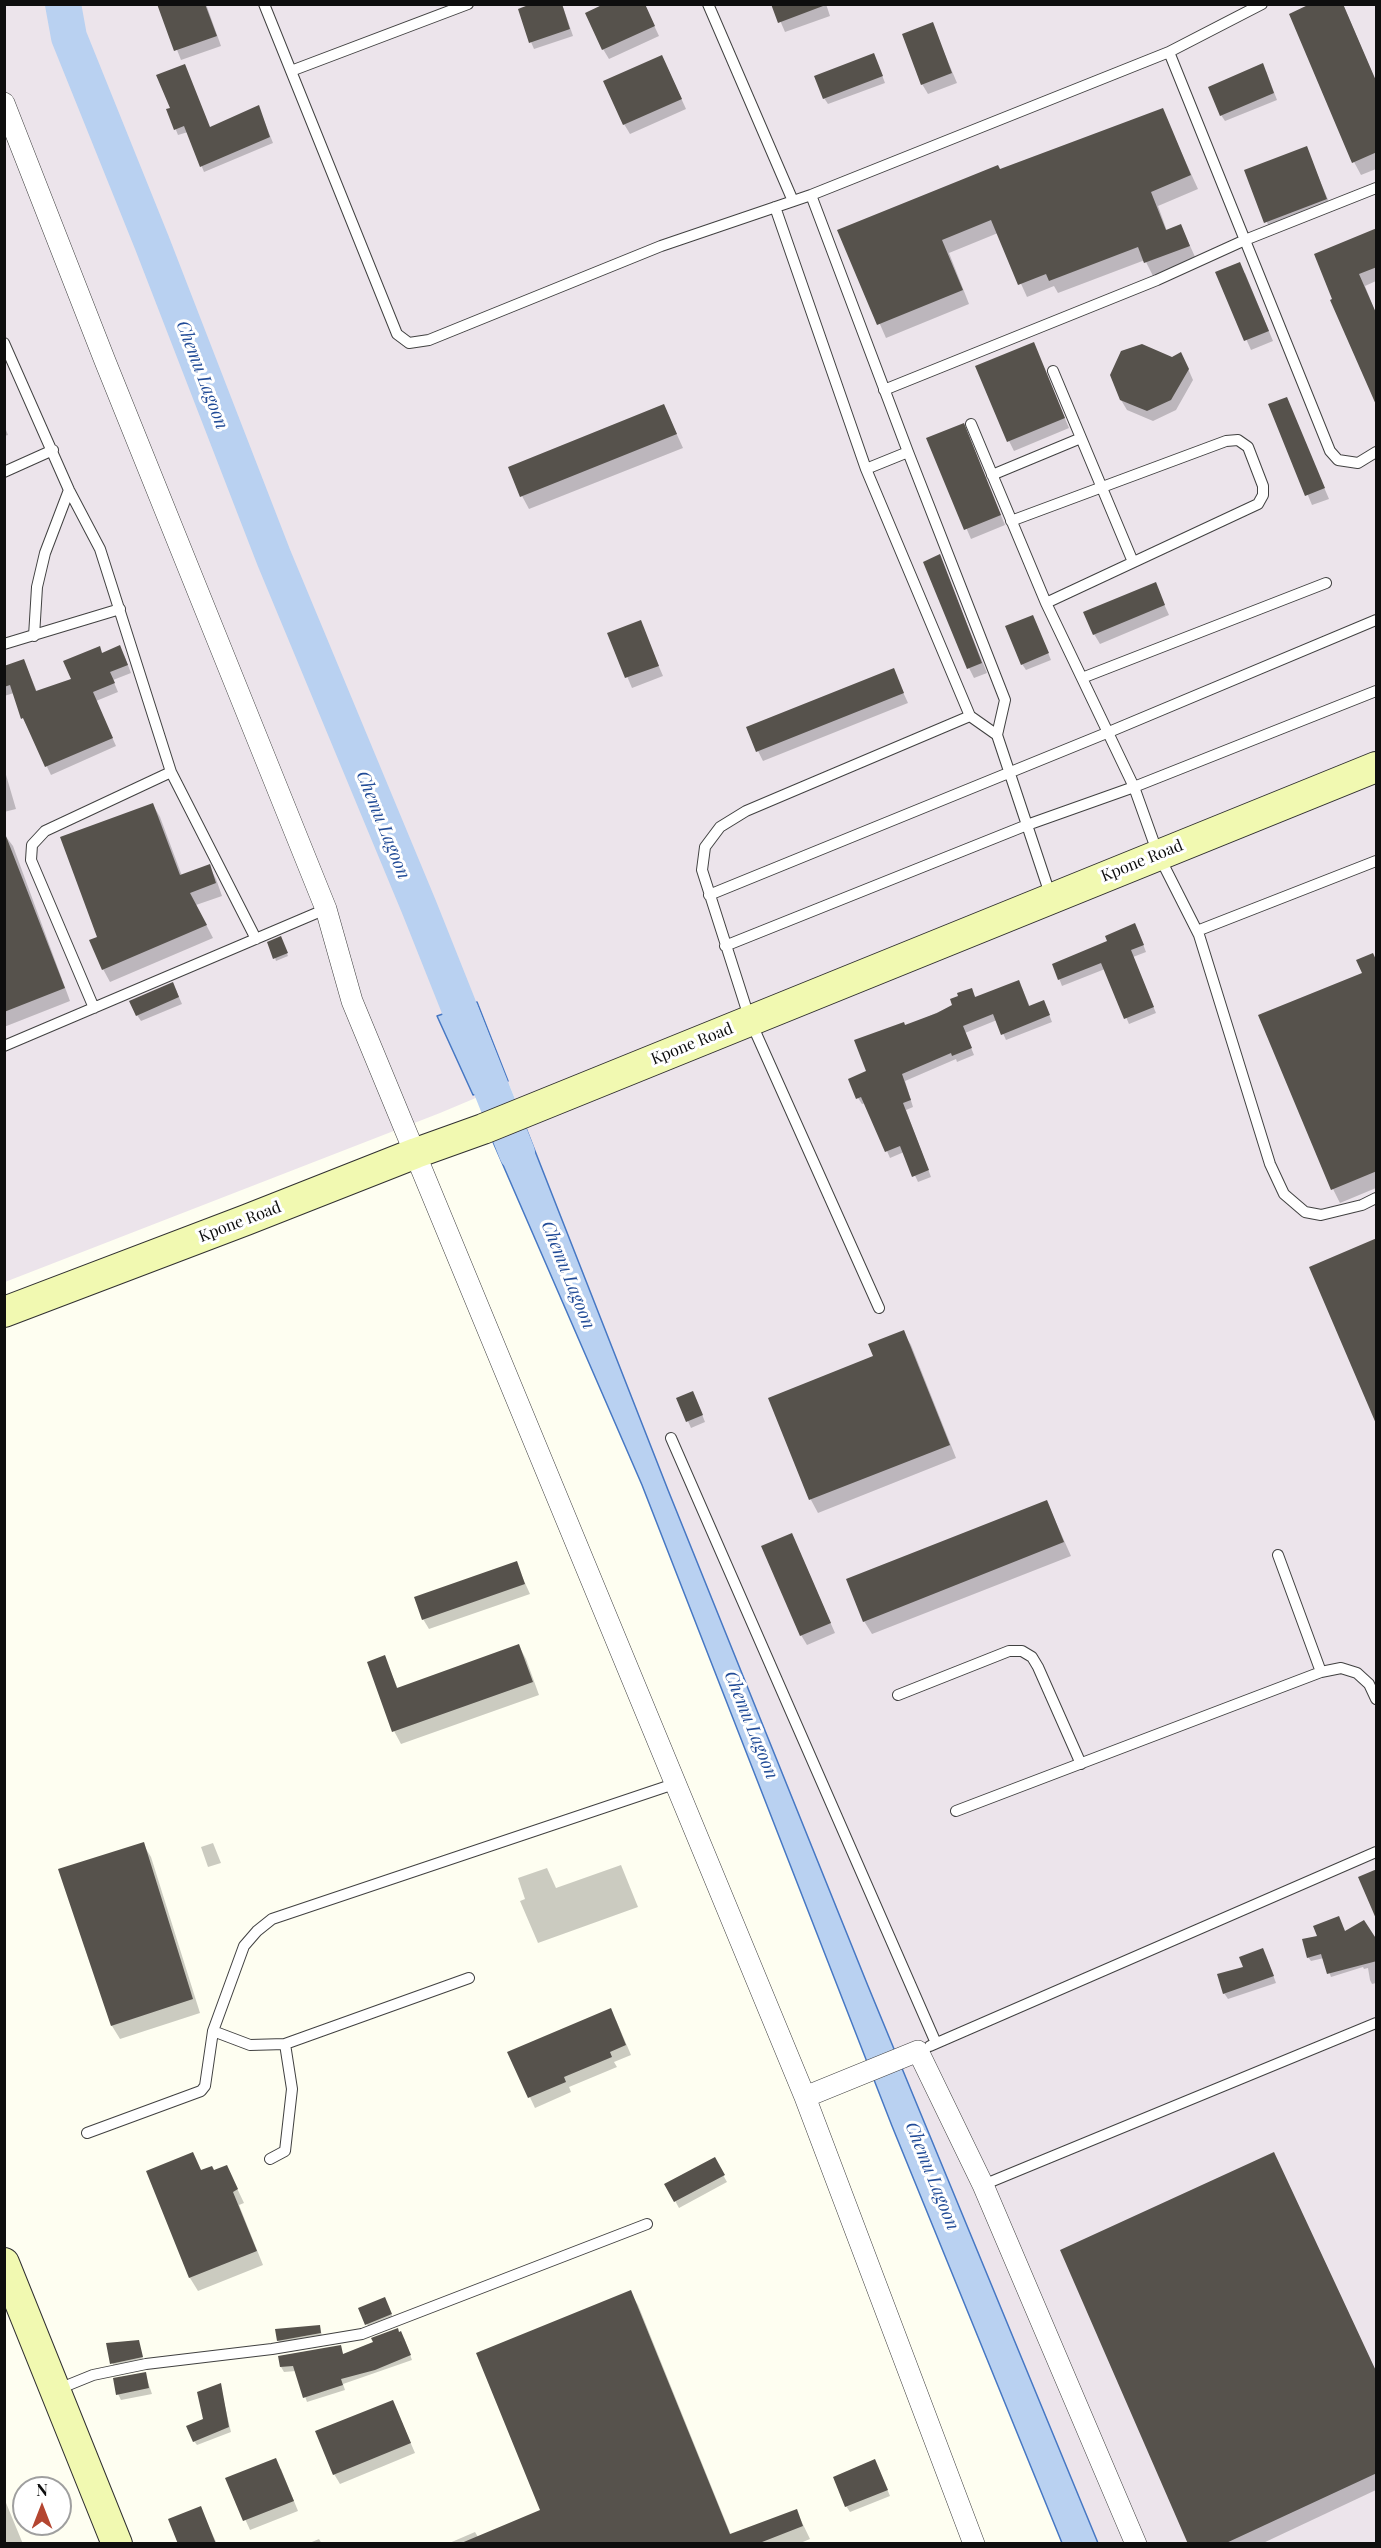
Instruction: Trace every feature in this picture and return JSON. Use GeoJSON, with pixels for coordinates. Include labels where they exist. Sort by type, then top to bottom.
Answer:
{"type":"FeatureCollection","features":[{"type":"Feature","properties":{"kind":"main road","name":"Kpone Road"},"geometry":{"type":"LineString","coordinates":[[4,1312],[483,1129],[1377,767]]}},
{"type":"Feature","properties":{"kind":"main road"},"geometry":{"type":"LineString","coordinates":[[4,2263],[117,2544]]}},
{"type":"Feature","properties":{"kind":"street"},"geometry":{"type":"LineString","coordinates":[[4,103],[105,361],[326,909],[352,1001],[805,2097],[974,2544]]}},
{"type":"Feature","properties":{"kind":"street"},"geometry":{"type":"LineString","coordinates":[[805,2097],[927,2047],[983,2185],[1136,2544]]}},
{"type":"Feature","properties":{"kind":"lane"},"geometry":{"type":"LineString","coordinates":[[264,4],[397,334],[409,343],[429,340],[661,246],[811,195],[1169,51],[1262,4]]}},
{"type":"Feature","properties":{"kind":"lane"},"geometry":{"type":"LineString","coordinates":[[291,71],[468,4]]}},
{"type":"Feature","properties":{"kind":"lane"},"geometry":{"type":"LineString","coordinates":[[708,4],[793,201]]}},
{"type":"Feature","properties":{"kind":"lane"},"geometry":{"type":"LineString","coordinates":[[1169,51],[1330,451],[1338,460],[1358,463],[1377,452]]}},
{"type":"Feature","properties":{"kind":"lane"},"geometry":{"type":"LineString","coordinates":[[884,390],[1157,280],[1245,240],[1377,188]]}},
{"type":"Feature","properties":{"kind":"lane"},"geometry":{"type":"LineString","coordinates":[[811,195],[1005,700],[997,735],[1051,898]]}},
{"type":"Feature","properties":{"kind":"lane"},"geometry":{"type":"LineString","coordinates":[[775,207],[866,470],[970,716],[997,735]]}},
{"type":"Feature","properties":{"kind":"lane"},"geometry":{"type":"LineString","coordinates":[[4,343],[69,490],[100,549],[171,772],[256,939]]}},
{"type":"Feature","properties":{"kind":"lane"},"geometry":{"type":"LineString","coordinates":[[1053,371],[1133,562]]}},
{"type":"Feature","properties":{"kind":"lane"},"geometry":{"type":"LineString","coordinates":[[971,424],[1046,603],[1109,732],[1134,787],[1158,854],[1197,931],[1270,1164],[1284,1194],[1305,1212],[1321,1215],[1362,1205],[1377,1198]]}},
{"type":"Feature","properties":{"kind":"lane"},"geometry":{"type":"LineString","coordinates":[[992,475],[1081,438]]}},
{"type":"Feature","properties":{"kind":"lane"},"geometry":{"type":"LineString","coordinates":[[1011,521],[1226,441],[1238,440],[1248,447],[1263,486],[1263,495],[1258,504],[1046,603]]}},
{"type":"Feature","properties":{"kind":"lane"},"geometry":{"type":"LineString","coordinates":[[4,472],[53,450]]}},
{"type":"Feature","properties":{"kind":"lane"},"geometry":{"type":"LineString","coordinates":[[866,470],[908,452]]}},
{"type":"Feature","properties":{"kind":"lane"},"geometry":{"type":"LineString","coordinates":[[34,636],[37,586],[42,564],[69,490]]}},
{"type":"Feature","properties":{"kind":"lane"},"geometry":{"type":"LineString","coordinates":[[1082,678],[1326,583]]}},
{"type":"Feature","properties":{"kind":"lane"},"geometry":{"type":"LineString","coordinates":[[4,644],[120,609]]}},
{"type":"Feature","properties":{"kind":"lane"},"geometry":{"type":"LineString","coordinates":[[709,895],[1377,620]]}},
{"type":"Feature","properties":{"kind":"lane"},"geometry":{"type":"LineString","coordinates":[[725,946],[1027,825],[1134,787],[1377,691]]}},
{"type":"Feature","properties":{"kind":"lane"},"geometry":{"type":"LineString","coordinates":[[879,1308],[750,1020],[702,870],[705,847],[720,827],[746,811],[970,716]]}},
{"type":"Feature","properties":{"kind":"lane"},"geometry":{"type":"LineString","coordinates":[[94,1008],[31,860],[32,845],[45,831],[67,819],[171,772]]}},
{"type":"Feature","properties":{"kind":"lane"},"geometry":{"type":"LineString","coordinates":[[1197,931],[1377,861]]}},
{"type":"Feature","properties":{"kind":"lane"},"geometry":{"type":"LineString","coordinates":[[4,1046],[326,909]]}},
{"type":"Feature","properties":{"kind":"lane"},"geometry":{"type":"LineString","coordinates":[[671,1437],[927,2047],[1377,1852]]}},
{"type":"Feature","properties":{"kind":"lane"},"geometry":{"type":"LineString","coordinates":[[1278,1555],[1321,1672]]}},
{"type":"Feature","properties":{"kind":"lane"},"geometry":{"type":"LineString","coordinates":[[898,1695],[1009,1651],[1022,1651],[1032,1657],[1038,1667],[1081,1764]]}},
{"type":"Feature","properties":{"kind":"lane"},"geometry":{"type":"LineString","coordinates":[[956,1811],[1321,1672],[1341,1668],[1357,1673],[1369,1684],[1377,1699]]}},
{"type":"Feature","properties":{"kind":"lane"},"geometry":{"type":"LineString","coordinates":[[87,2133],[201,2091],[208,2079],[213,2031],[244,1946],[272,1919],[677,1783]]}},
{"type":"Feature","properties":{"kind":"lane"},"geometry":{"type":"LineString","coordinates":[[213,2031],[250,2045],[285,2044],[469,1978]]}},
{"type":"Feature","properties":{"kind":"lane"},"geometry":{"type":"LineString","coordinates":[[983,2185],[1377,2023]]}},
{"type":"Feature","properties":{"kind":"lane"},"geometry":{"type":"LineString","coordinates":[[270,2159],[285,2151],[292,2089],[285,2044]]}},
{"type":"Feature","properties":{"kind":"lane"},"geometry":{"type":"LineString","coordinates":[[56,2390],[93,2375],[146,2364],[283,2348],[362,2334],[647,2224]]}},
{"type":"Feature","properties":{"kind":"shaded area"},"geometry":{"type":"Polygon","coordinates":[[[5,5],[1376,5],[1376,2543],[1098,2543],[868,1986],[668,1490],[509,1084],[5,1282],[5,5]]]}},
{"type":"Feature","properties":{"kind":"water"},"geometry":{"type":"Polygon","coordinates":[[[477,1002],[508,1081],[473,1095],[437,1016],[477,1002]]]}},
{"type":"Feature","properties":{"kind":"water"},"geometry":{"type":"Polygon","coordinates":[[[526,1128],[668,1490],[868,1986],[1098,2543],[1062,2543],[892,2126],[642,1485],[493,1142],[526,1128]]]}},
{"type":"Feature","properties":{"kind":"building"},"geometry":{"type":"Polygon","coordinates":[[[157,4],[205,4],[217,36],[174,51],[157,4]]]}},
{"type":"Feature","properties":{"kind":"building"},"geometry":{"type":"Polygon","coordinates":[[[531,4],[562,4],[570,29],[529,43],[518,9],[531,4]]]}},
{"type":"Feature","properties":{"kind":"building"},"geometry":{"type":"Polygon","coordinates":[[[604,4],[645,4],[655,26],[602,50],[585,13],[604,4]]]}},
{"type":"Feature","properties":{"kind":"building"},"geometry":{"type":"Polygon","coordinates":[[[771,4],[823,4],[823,6],[778,23],[771,4]]]}},
{"type":"Feature","properties":{"kind":"building"},"geometry":{"type":"Polygon","coordinates":[[[1310,4],[1343,4],[1377,83],[1377,152],[1352,163],[1289,14],[1310,4]]]}},
{"type":"Feature","properties":{"kind":"building"},"geometry":{"type":"Polygon","coordinates":[[[933,22],[952,73],[921,85],[902,34],[933,22]]]}},
{"type":"Feature","properties":{"kind":"building"},"geometry":{"type":"Polygon","coordinates":[[[874,53],[883,76],[823,99],[814,76],[874,53]]]}},
{"type":"Feature","properties":{"kind":"building"},"geometry":{"type":"Polygon","coordinates":[[[662,55],[682,99],[623,125],[603,81],[662,55]]]}},
{"type":"Feature","properties":{"kind":"building"},"geometry":{"type":"Polygon","coordinates":[[[1263,63],[1274,93],[1220,116],[1208,87],[1263,63]]]}},
{"type":"Feature","properties":{"kind":"building"},"geometry":{"type":"Polygon","coordinates":[[[185,64],[210,127],[259,105],[270,137],[200,167],[184,126],[174,130],[166,109],[170,108],[156,75],[185,64]]]}},
{"type":"Feature","properties":{"kind":"building"},"geometry":{"type":"Polygon","coordinates":[[[1163,108],[1191,175],[1151,192],[1166,230],[1181,224],[1190,246],[1144,263],[1138,247],[1049,281],[1046,274],[1018,285],[991,220],[942,240],[963,290],[877,325],[837,230],[998,165],[1000,169],[1163,108]]]}},
{"type":"Feature","properties":{"kind":"building"},"geometry":{"type":"Polygon","coordinates":[[[1307,146],[1327,199],[1264,223],[1244,170],[1307,146]]]}},
{"type":"Feature","properties":{"kind":"building"},"geometry":{"type":"Polygon","coordinates":[[[1377,228],[1377,267],[1359,274],[1377,315],[1377,407],[1330,300],[1332,299],[1314,254],[1377,228]]]}},
{"type":"Feature","properties":{"kind":"building"},"geometry":{"type":"Polygon","coordinates":[[[1240,262],[1269,331],[1244,341],[1215,272],[1240,262]]]}},
{"type":"Feature","properties":{"kind":"building"},"geometry":{"type":"Polygon","coordinates":[[[1034,342],[1065,418],[1007,442],[975,366],[1034,342]]]}},
{"type":"Feature","properties":{"kind":"building"},"geometry":{"type":"Polygon","coordinates":[[[1142,344],[1172,357],[1181,352],[1189,369],[1171,400],[1147,411],[1120,400],[1110,375],[1121,351],[1142,344]]]}},
{"type":"Feature","properties":{"kind":"building"},"geometry":{"type":"Polygon","coordinates":[[[1287,397],[1325,488],[1305,496],[1268,404],[1287,397]]]}},
{"type":"Feature","properties":{"kind":"building"},"geometry":{"type":"Polygon","coordinates":[[[664,404],[677,434],[520,497],[508,467],[664,404]]]}},
{"type":"Feature","properties":{"kind":"building"},"geometry":{"type":"Polygon","coordinates":[[[964,423],[1001,515],[964,530],[926,438],[964,423]]]}},
{"type":"Feature","properties":{"kind":"building"},"geometry":{"type":"Polygon","coordinates":[[[940,554],[982,663],[967,669],[923,562],[940,554]]]}},
{"type":"Feature","properties":{"kind":"building"},"geometry":{"type":"Polygon","coordinates":[[[1156,582],[1165,605],[1093,635],[1083,612],[1156,582]]]}},
{"type":"Feature","properties":{"kind":"building"},"geometry":{"type":"Polygon","coordinates":[[[1033,615],[1049,653],[1021,665],[1005,626],[1033,615]]]}},
{"type":"Feature","properties":{"kind":"building"},"geometry":{"type":"Polygon","coordinates":[[[641,620],[659,666],[625,678],[607,633],[641,620]]]}},
{"type":"Feature","properties":{"kind":"building"},"geometry":{"type":"Polygon","coordinates":[[[120,645],[128,665],[110,672],[115,683],[93,692],[113,738],[45,767],[23,718],[21,719],[10,685],[4,687],[4,666],[24,659],[36,691],[71,679],[63,661],[100,646],[102,653],[120,645]]]}},
{"type":"Feature","properties":{"kind":"building"},"geometry":{"type":"Polygon","coordinates":[[[894,668],[904,693],[756,752],[746,727],[894,668]]]}},
{"type":"Feature","properties":{"kind":"building"},"geometry":{"type":"Polygon","coordinates":[[[153,803],[180,875],[210,864],[216,883],[190,893],[207,925],[102,970],[89,940],[97,937],[60,837],[153,803]]]}},
{"type":"Feature","properties":{"kind":"building"},"geometry":{"type":"Polygon","coordinates":[[[4,831],[65,988],[4,1012],[4,831]]]}},
{"type":"Feature","properties":{"kind":"building"},"geometry":{"type":"Polygon","coordinates":[[[1135,923],[1144,945],[1131,950],[1154,1007],[1124,1019],[1101,963],[1058,980],[1052,964],[1107,941],[1105,936],[1135,923]]]}},
{"type":"Feature","properties":{"kind":"building"},"geometry":{"type":"Polygon","coordinates":[[[281,936],[288,953],[273,959],[267,942],[281,936]]]}},
{"type":"Feature","properties":{"kind":"building"},"geometry":{"type":"Polygon","coordinates":[[[1373,953],[1377,962],[1377,1171],[1331,1190],[1258,1015],[1362,973],[1356,960],[1373,953]]]}},
{"type":"Feature","properties":{"kind":"building"},"geometry":{"type":"Polygon","coordinates":[[[1019,980],[1029,1006],[1044,1000],[1050,1015],[1001,1035],[993,1014],[963,1026],[972,1048],[952,1056],[951,1053],[902,1074],[911,1100],[903,1103],[929,1170],[912,1177],[900,1146],[885,1152],[861,1097],[856,1099],[848,1079],[866,1071],[854,1040],[937,1013],[952,1005],[950,999],[958,996],[957,993],[972,988],[975,997],[1019,980]]]}},
{"type":"Feature","properties":{"kind":"building"},"geometry":{"type":"Polygon","coordinates":[[[173,982],[179,997],[136,1016],[129,1001],[173,982]]]}},
{"type":"Feature","properties":{"kind":"building"},"geometry":{"type":"Polygon","coordinates":[[[1377,1238],[1377,1426],[1309,1267],[1377,1238]]]}},
{"type":"Feature","properties":{"kind":"building"},"geometry":{"type":"Polygon","coordinates":[[[904,1330],[950,1445],[809,1500],[768,1398],[873,1356],[868,1344],[904,1330]]]}},
{"type":"Feature","properties":{"kind":"building"},"geometry":{"type":"Polygon","coordinates":[[[693,1391],[703,1415],[686,1422],[676,1398],[693,1391]]]}},
{"type":"Feature","properties":{"kind":"building"},"geometry":{"type":"Polygon","coordinates":[[[1047,1500],[1064,1542],[863,1622],[846,1579],[1047,1500]]]}},
{"type":"Feature","properties":{"kind":"building"},"geometry":{"type":"Polygon","coordinates":[[[792,1533],[831,1623],[800,1636],[761,1546],[792,1533]]]}},
{"type":"Feature","properties":{"kind":"building"},"geometry":{"type":"Polygon","coordinates":[[[517,1561],[525,1584],[422,1620],[414,1597],[517,1561]]]}},
{"type":"Feature","properties":{"kind":"building"},"geometry":{"type":"Polygon","coordinates":[[[519,1644],[533,1682],[392,1732],[367,1662],[385,1655],[397,1688],[519,1644]]]}},
{"type":"Feature","properties":{"kind":"building"},"geometry":{"type":"Polygon","coordinates":[[[144,1842],[193,1999],[111,2026],[58,1869],[144,1842]]]}},
{"type":"Feature","properties":{"kind":"building"},"geometry":{"type":"Polygon","coordinates":[[[1377,1869],[1377,1921],[1358,1877],[1377,1869]]]}},
{"type":"Feature","properties":{"kind":"building"},"geometry":{"type":"Polygon","coordinates":[[[1339,1916],[1345,1931],[1364,1920],[1377,1940],[1377,1961],[1327,1974],[1321,1954],[1307,1958],[1302,1939],[1317,1936],[1313,1926],[1339,1916]]]}},
{"type":"Feature","properties":{"kind":"building"},"geometry":{"type":"Polygon","coordinates":[[[1263,1948],[1274,1976],[1223,1994],[1217,1974],[1243,1967],[1239,1957],[1263,1948]]]}},
{"type":"Feature","properties":{"kind":"building"},"geometry":{"type":"Polygon","coordinates":[[[611,2008],[626,2045],[610,2052],[612,2057],[564,2077],[566,2082],[528,2098],[507,2052],[611,2008]]]}},
{"type":"Feature","properties":{"kind":"building"},"geometry":{"type":"Polygon","coordinates":[[[193,2152],[201,2170],[212,2166],[214,2170],[227,2165],[238,2189],[233,2192],[257,2251],[189,2278],[146,2171],[193,2152]]]}},
{"type":"Feature","properties":{"kind":"building"},"geometry":{"type":"Polygon","coordinates":[[[1274,2152],[1377,2373],[1377,2473],[1224,2544],[1188,2544],[1060,2250],[1274,2152]]]}},
{"type":"Feature","properties":{"kind":"building"},"geometry":{"type":"Polygon","coordinates":[[[715,2157],[725,2175],[674,2202],[664,2184],[715,2157]]]}},
{"type":"Feature","properties":{"kind":"building"},"geometry":{"type":"Polygon","coordinates":[[[631,2290],[730,2534],[797,2509],[803,2526],[757,2544],[459,2544],[540,2510],[476,2353],[631,2290]]]}},
{"type":"Feature","properties":{"kind":"building"},"geometry":{"type":"Polygon","coordinates":[[[385,2297],[392,2314],[365,2325],[358,2308],[385,2297]]]}},
{"type":"Feature","properties":{"kind":"building"},"geometry":{"type":"Polygon","coordinates":[[[320,2325],[321,2333],[277,2341],[275,2329],[320,2325]]]}},
{"type":"Feature","properties":{"kind":"building"},"geometry":{"type":"Polygon","coordinates":[[[398,2328],[411,2355],[375,2370],[341,2379],[343,2385],[303,2398],[293,2366],[280,2367],[278,2356],[341,2345],[343,2354],[373,2342],[371,2338],[398,2328]]]}},
{"type":"Feature","properties":{"kind":"building"},"geometry":{"type":"Polygon","coordinates":[[[139,2340],[143,2357],[110,2364],[106,2343],[139,2340]]]}},
{"type":"Feature","properties":{"kind":"building"},"geometry":{"type":"Polygon","coordinates":[[[146,2372],[149,2388],[116,2395],[113,2378],[146,2372]]]}},
{"type":"Feature","properties":{"kind":"building"},"geometry":{"type":"Polygon","coordinates":[[[221,2383],[229,2427],[193,2442],[186,2426],[203,2419],[197,2392],[221,2383]]]}},
{"type":"Feature","properties":{"kind":"building"},"geometry":{"type":"Polygon","coordinates":[[[393,2400],[411,2443],[333,2475],[315,2431],[393,2400]]]}},
{"type":"Feature","properties":{"kind":"building"},"geometry":{"type":"Polygon","coordinates":[[[276,2458],[294,2501],[243,2521],[225,2478],[276,2458]]]}},
{"type":"Feature","properties":{"kind":"building"},"geometry":{"type":"Polygon","coordinates":[[[875,2459],[888,2490],[845,2507],[833,2477],[875,2459]]]}},
{"type":"Feature","properties":{"kind":"building"},"geometry":{"type":"Polygon","coordinates":[[[201,2506],[216,2544],[178,2544],[168,2519],[201,2506]]]}},
{"type":"Feature","properties":{"kind":"waterway","name":"Chemu Lagoon"},"geometry":{"type":"LineString","coordinates":[[63,4],[69,37],[152,243],[274,558],[419,907],[517,1153]]}}]}
